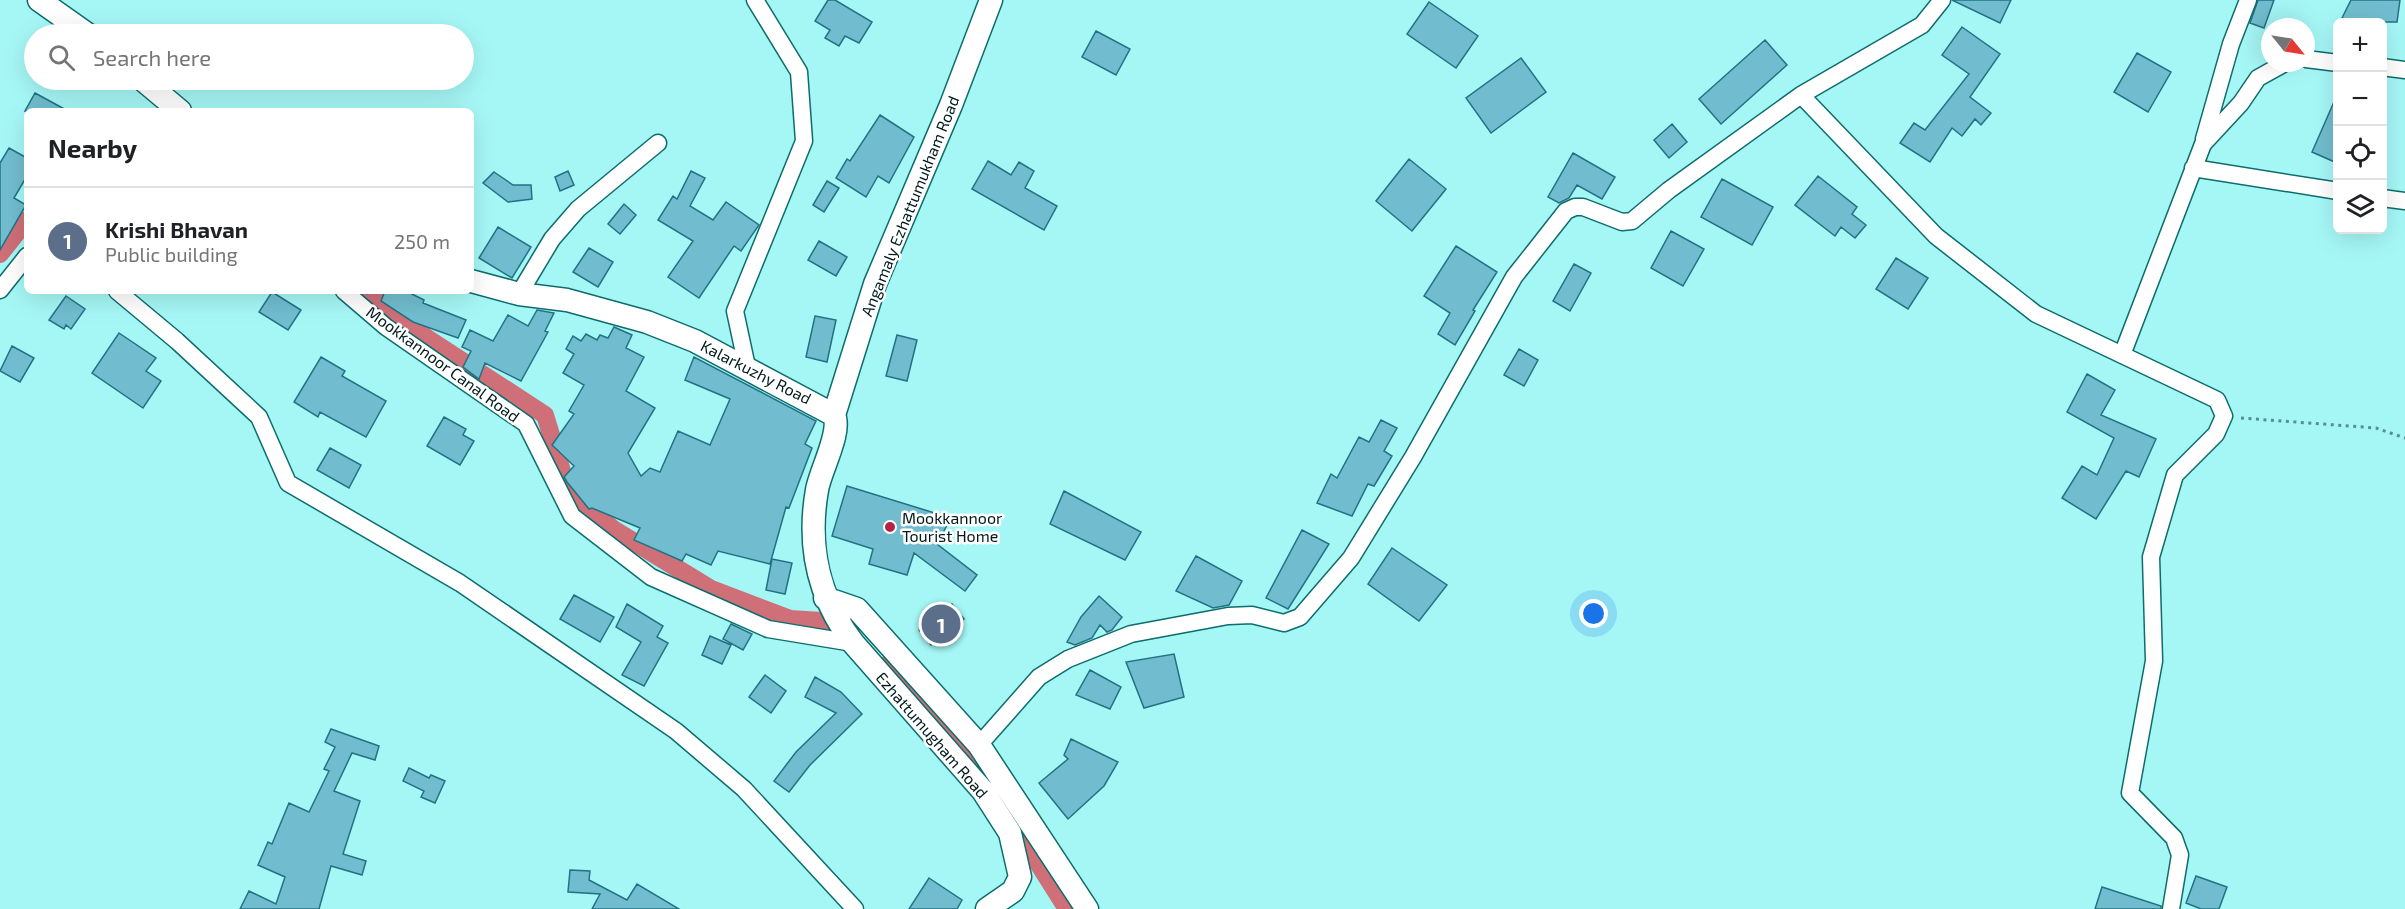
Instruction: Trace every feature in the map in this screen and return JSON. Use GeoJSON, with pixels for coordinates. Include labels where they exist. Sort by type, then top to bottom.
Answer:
{"type":"FeatureCollection","features":[{"type":"Feature","properties":{"kind":"main road"},"geometry":{"type":"LineString","coordinates":[[39,0],[73,24]]}},
{"type":"Feature","properties":{"kind":"main road","name":"Angamaly Ezhattumukham Road"},"geometry":{"type":"LineString","coordinates":[[834,415],[875,284],[951,105],[991,0]]}},
{"type":"Feature","properties":{"kind":"main road"},"geometry":{"type":"LineString","coordinates":[[155,90],[176,108]]}},
{"type":"Feature","properties":{"kind":"main road","name":"Kalarkuzhy Road"},"geometry":{"type":"LineString","coordinates":[[474,282],[519,294],[567,300],[647,322],[695,341],[834,415]]}},
{"type":"Feature","properties":{"kind":"main road"},"geometry":{"type":"LineString","coordinates":[[834,415],[837,426],[817,489],[813,535],[814,563],[825,598],[857,609],[979,745],[1087,909]]}},
{"type":"Feature","properties":{"kind":"main road","name":"Ezhattumugham Road"},"geometry":{"type":"LineString","coordinates":[[825,598],[837,622],[853,643],[983,791],[1010,833],[1020,877],[1013,891],[987,909]]}},
{"type":"Feature","properties":{"kind":"street"},"geometry":{"type":"LineString","coordinates":[[747,367],[735,311],[804,141],[799,72],[755,0]]}},
{"type":"Feature","properties":{"kind":"street"},"geometry":{"type":"LineString","coordinates":[[979,745],[1034,682],[1049,669],[1068,659],[1131,634],[1228,616],[1252,615],[1284,622],[1300,617],[1351,558],[1413,457],[1514,277],[1566,211],[1583,207],[1622,222],[1632,221],[1669,190],[1801,95],[1915,31],[1930,18],[1942,0]]}},
{"type":"Feature","properties":{"kind":"street"},"geometry":{"type":"LineString","coordinates":[[2122,355],[2203,144],[2231,44],[2248,0]]}},
{"type":"Feature","properties":{"kind":"street"},"geometry":{"type":"LineString","coordinates":[[2315,60],[2333,62]]}},
{"type":"Feature","properties":{"kind":"street"},"geometry":{"type":"LineString","coordinates":[[2387,68],[2405,70]]}},
{"type":"Feature","properties":{"kind":"street"},"geometry":{"type":"LineString","coordinates":[[2203,144],[2241,103],[2258,78],[2269,72]]}},
{"type":"Feature","properties":{"kind":"street"},"geometry":{"type":"LineString","coordinates":[[1801,95],[1936,236],[2036,314],[2217,400],[2224,416],[2216,434],[2175,475],[2151,557],[2154,661],[2130,793],[2174,838],[2180,855],[2171,909]]}},
{"type":"Feature","properties":{"kind":"street"},"geometry":{"type":"LineString","coordinates":[[519,294],[552,239],[578,209],[658,142]]}},
{"type":"Feature","properties":{"kind":"street"},"geometry":{"type":"LineString","coordinates":[[2193,168],[2333,190]]}},
{"type":"Feature","properties":{"kind":"street"},"geometry":{"type":"LineString","coordinates":[[2387,199],[2405,201]]}},
{"type":"Feature","properties":{"kind":"street"},"geometry":{"type":"LineString","coordinates":[[0,291],[24,260]]}},
{"type":"Feature","properties":{"kind":"street"},"geometry":{"type":"LineString","coordinates":[[121,294],[177,340],[259,417],[288,483],[460,583],[676,730],[744,789],[855,909]]}},
{"type":"Feature","properties":{"kind":"street","name":"Mookkannoor Canal Road"},"geometry":{"type":"LineString","coordinates":[[348,294],[386,327],[526,424],[572,516],[651,577],[768,629],[853,643]]}},
{"type":"Feature","properties":{"kind":"path"},"geometry":{"type":"LineString","coordinates":[[2224,416],[2376,428],[2405,438]]}},
{"type":"Feature","properties":{"kind":"building"},"geometry":{"type":"Polygon","coordinates":[[[828,0],[835,0],[872,22],[859,43],[845,36],[839,46],[825,38],[830,30],[815,21],[828,0]]]}},
{"type":"Feature","properties":{"kind":"building"},"geometry":{"type":"Polygon","coordinates":[[[1952,0],[2011,0],[2000,23],[1952,0]]]}},
{"type":"Feature","properties":{"kind":"building"},"geometry":{"type":"Polygon","coordinates":[[[2258,0],[2274,0],[2268,18],[2261,18],[2261,27],[2250,23],[2258,0]]]}},
{"type":"Feature","properties":{"kind":"building"},"geometry":{"type":"Polygon","coordinates":[[[2351,0],[2400,0],[2397,22],[2387,22],[2387,18],[2342,18],[2351,0]]]}},
{"type":"Feature","properties":{"kind":"building"},"geometry":{"type":"Polygon","coordinates":[[[1429,2],[1478,36],[1456,68],[1407,34],[1429,2]]]}},
{"type":"Feature","properties":{"kind":"building"},"geometry":{"type":"Polygon","coordinates":[[[1962,27],[2000,54],[1970,97],[1991,113],[1981,125],[1975,119],[1962,136],[1952,128],[1930,162],[1900,143],[1914,123],[1925,130],[1969,74],[1942,55],[1962,27]]]}},
{"type":"Feature","properties":{"kind":"building"},"geometry":{"type":"Polygon","coordinates":[[[1096,31],[1130,49],[1116,75],[1082,57],[1096,31]]]}},
{"type":"Feature","properties":{"kind":"building"},"geometry":{"type":"Polygon","coordinates":[[[1765,40],[1787,65],[1721,124],[1699,99],[1765,40]]]}},
{"type":"Feature","properties":{"kind":"building"},"geometry":{"type":"Polygon","coordinates":[[[2137,53],[2171,72],[2148,112],[2114,92],[2137,53]]]}},
{"type":"Feature","properties":{"kind":"building"},"geometry":{"type":"Polygon","coordinates":[[[1521,58],[1546,92],[1491,133],[1466,98],[1521,58]]]}},
{"type":"Feature","properties":{"kind":"building"},"geometry":{"type":"Polygon","coordinates":[[[35,93],[62,108],[27,108],[35,93]]]}},
{"type":"Feature","properties":{"kind":"building"},"geometry":{"type":"Polygon","coordinates":[[[2333,104],[2333,161],[2312,152],[2333,104]]]}},
{"type":"Feature","properties":{"kind":"building"},"geometry":{"type":"Polygon","coordinates":[[[880,115],[914,137],[889,183],[878,176],[866,197],[836,178],[847,159],[850,161],[880,115]]]}},
{"type":"Feature","properties":{"kind":"building"},"geometry":{"type":"Polygon","coordinates":[[[1672,124],[1687,142],[1669,158],[1654,140],[1672,124]]]}},
{"type":"Feature","properties":{"kind":"building"},"geometry":{"type":"Polygon","coordinates":[[[9,148],[24,156],[24,181],[14,198],[24,204],[24,208],[0,250],[0,163],[9,148]]]}},
{"type":"Feature","properties":{"kind":"building"},"geometry":{"type":"Polygon","coordinates":[[[1573,153],[1615,177],[1602,199],[1577,185],[1569,198],[1559,203],[1548,197],[1573,153]]]}},
{"type":"Feature","properties":{"kind":"building"},"geometry":{"type":"Polygon","coordinates":[[[1409,159],[1446,189],[1412,231],[1376,201],[1409,159]]]}},
{"type":"Feature","properties":{"kind":"building"},"geometry":{"type":"Polygon","coordinates":[[[988,161],[1011,175],[1019,162],[1034,171],[1025,188],[1057,206],[1044,230],[972,189],[988,161]]]}},
{"type":"Feature","properties":{"kind":"building"},"geometry":{"type":"Polygon","coordinates":[[[568,171],[574,185],[560,191],[555,177],[568,171]]]}},
{"type":"Feature","properties":{"kind":"building"},"geometry":{"type":"Polygon","coordinates":[[[691,171],[705,178],[690,206],[713,220],[726,202],[759,225],[741,251],[734,246],[699,298],[668,277],[693,241],[658,220],[673,196],[677,199],[691,171]]]}},
{"type":"Feature","properties":{"kind":"building"},"geometry":{"type":"Polygon","coordinates":[[[494,172],[513,185],[531,185],[532,199],[508,202],[483,183],[494,172]]]}},
{"type":"Feature","properties":{"kind":"building"},"geometry":{"type":"Polygon","coordinates":[[[1818,176],[1857,207],[1852,214],[1866,225],[1855,238],[1841,227],[1835,236],[1795,205],[1818,176]]]}},
{"type":"Feature","properties":{"kind":"building"},"geometry":{"type":"Polygon","coordinates":[[[1722,179],[1773,207],[1752,245],[1701,217],[1722,179]]]}},
{"type":"Feature","properties":{"kind":"building"},"geometry":{"type":"Polygon","coordinates":[[[827,181],[839,188],[824,212],[813,205],[827,181]]]}},
{"type":"Feature","properties":{"kind":"building"},"geometry":{"type":"Polygon","coordinates":[[[624,204],[636,215],[620,234],[608,224],[624,204]]]}},
{"type":"Feature","properties":{"kind":"building"},"geometry":{"type":"Polygon","coordinates":[[[498,227],[531,247],[512,278],[479,258],[498,227]]]}},
{"type":"Feature","properties":{"kind":"building"},"geometry":{"type":"Polygon","coordinates":[[[1671,231],[1704,249],[1683,286],[1651,268],[1671,231]]]}},
{"type":"Feature","properties":{"kind":"building"},"geometry":{"type":"Polygon","coordinates":[[[819,241],[847,257],[836,276],[808,260],[819,241]]]}},
{"type":"Feature","properties":{"kind":"building"},"geometry":{"type":"Polygon","coordinates":[[[1456,246],[1497,272],[1473,310],[1475,311],[1455,345],[1438,334],[1450,313],[1424,296],[1456,246]]]}},
{"type":"Feature","properties":{"kind":"building"},"geometry":{"type":"Polygon","coordinates":[[[589,248],[613,262],[598,287],[573,272],[589,248]]]}},
{"type":"Feature","properties":{"kind":"building"},"geometry":{"type":"Polygon","coordinates":[[[1896,258],[1928,278],[1908,309],[1876,289],[1896,258]]]}},
{"type":"Feature","properties":{"kind":"building"},"geometry":{"type":"Polygon","coordinates":[[[1574,264],[1591,273],[1570,311],[1553,301],[1574,264]]]}},
{"type":"Feature","properties":{"kind":"building"},"geometry":{"type":"Polygon","coordinates":[[[271,294],[275,294],[301,310],[288,330],[259,312],[271,294]]]}},
{"type":"Feature","properties":{"kind":"building"},"geometry":{"type":"Polygon","coordinates":[[[384,294],[412,294],[424,300],[423,303],[466,320],[458,338],[413,322],[381,301],[384,294]]]}},
{"type":"Feature","properties":{"kind":"building"},"geometry":{"type":"Polygon","coordinates":[[[66,296],[85,309],[71,329],[66,325],[64,329],[49,320],[66,296]]]}},
{"type":"Feature","properties":{"kind":"building"},"geometry":{"type":"Polygon","coordinates":[[[537,310],[554,313],[545,331],[548,332],[521,381],[485,363],[479,379],[463,367],[471,351],[462,347],[470,330],[493,341],[508,315],[528,326],[537,310]]]}},
{"type":"Feature","properties":{"kind":"building"},"geometry":{"type":"Polygon","coordinates":[[[815,316],[836,320],[827,362],[806,357],[815,316]]]}},
{"type":"Feature","properties":{"kind":"building"},"geometry":{"type":"Polygon","coordinates":[[[614,327],[632,335],[626,348],[644,357],[626,391],[655,408],[628,453],[641,476],[650,468],[660,472],[678,431],[710,445],[730,399],[685,380],[694,357],[816,421],[805,444],[812,448],[789,508],[786,507],[770,564],[718,551],[711,565],[686,554],[682,561],[634,540],[640,528],[592,508],[589,509],[567,482],[564,477],[574,466],[552,445],[574,414],[569,411],[584,385],[563,373],[574,354],[566,349],[573,336],[581,341],[586,334],[597,340],[600,335],[608,338],[614,327]]]}},
{"type":"Feature","properties":{"kind":"building"},"geometry":{"type":"Polygon","coordinates":[[[119,333],[156,358],[146,371],[161,381],[143,408],[92,373],[119,333]]]}},
{"type":"Feature","properties":{"kind":"building"},"geometry":{"type":"Polygon","coordinates":[[[897,335],[917,340],[907,381],[886,376],[897,335]]]}},
{"type":"Feature","properties":{"kind":"building"},"geometry":{"type":"Polygon","coordinates":[[[12,346],[34,358],[20,382],[0,371],[12,346]]]}},
{"type":"Feature","properties":{"kind":"building"},"geometry":{"type":"Polygon","coordinates":[[[1519,349],[1538,360],[1524,386],[1504,375],[1519,349]]]}},
{"type":"Feature","properties":{"kind":"building"},"geometry":{"type":"Polygon","coordinates":[[[321,357],[345,371],[342,376],[386,401],[366,437],[320,412],[318,417],[294,402],[321,357]]]}},
{"type":"Feature","properties":{"kind":"building"},"geometry":{"type":"Polygon","coordinates":[[[2087,374],[2115,390],[2101,415],[2156,439],[2139,477],[2126,471],[2096,519],[2062,498],[2082,466],[2097,475],[2114,438],[2067,412],[2087,374]]]}},
{"type":"Feature","properties":{"kind":"building"},"geometry":{"type":"Polygon","coordinates":[[[444,417],[466,429],[463,435],[474,441],[460,465],[427,446],[444,417]]]}},
{"type":"Feature","properties":{"kind":"building"},"geometry":{"type":"Polygon","coordinates":[[[1381,420],[1397,428],[1384,451],[1392,456],[1374,486],[1368,484],[1352,516],[1317,503],[1331,474],[1337,478],[1359,437],[1369,442],[1381,420]]]}},
{"type":"Feature","properties":{"kind":"building"},"geometry":{"type":"Polygon","coordinates":[[[330,448],[361,465],[349,488],[317,470],[330,448]]]}},
{"type":"Feature","properties":{"kind":"building","name":"Mookkannoor Tourist Home"},"geometry":{"type":"Polygon","coordinates":[[[847,486],[951,518],[937,544],[977,575],[965,591],[914,553],[907,575],[869,564],[873,549],[832,536],[847,486]]]}},
{"type":"Feature","properties":{"kind":"building"},"geometry":{"type":"Polygon","coordinates":[[[1064,491],[1141,532],[1125,560],[1050,524],[1064,491]]]}},
{"type":"Feature","properties":{"kind":"building"},"geometry":{"type":"Polygon","coordinates":[[[1302,530],[1329,544],[1288,609],[1266,598],[1302,530]]]}},
{"type":"Feature","properties":{"kind":"building"},"geometry":{"type":"Polygon","coordinates":[[[1392,548],[1447,585],[1419,621],[1368,584],[1392,548]]]}},
{"type":"Feature","properties":{"kind":"building"},"geometry":{"type":"Polygon","coordinates":[[[1196,556],[1242,581],[1229,605],[1213,608],[1176,591],[1196,556]]]}},
{"type":"Feature","properties":{"kind":"building"},"geometry":{"type":"Polygon","coordinates":[[[772,559],[792,563],[785,594],[766,590],[772,559]]]}},
{"type":"Feature","properties":{"kind":"building"},"geometry":{"type":"Polygon","coordinates":[[[574,595],[614,617],[600,642],[560,619],[574,595]]]}},
{"type":"Feature","properties":{"kind":"building"},"geometry":{"type":"Polygon","coordinates":[[[1099,596],[1122,617],[1112,630],[1107,632],[1100,625],[1092,638],[1075,645],[1067,642],[1081,617],[1099,596]]]}},
{"type":"Feature","properties":{"kind":"building"},"geometry":{"type":"Polygon","coordinates":[[[627,604],[663,626],[657,637],[668,643],[644,686],[622,675],[641,642],[616,627],[627,604]]]}},
{"type":"Feature","properties":{"kind":"building"},"geometry":{"type":"Polygon","coordinates":[[[952,604],[964,619],[931,645],[919,630],[952,604]]]}},
{"type":"Feature","properties":{"kind":"building"},"geometry":{"type":"Polygon","coordinates":[[[731,624],[752,634],[743,650],[723,639],[731,624]]]}},
{"type":"Feature","properties":{"kind":"building"},"geometry":{"type":"Polygon","coordinates":[[[710,636],[731,645],[722,664],[702,655],[710,636]]]}},
{"type":"Feature","properties":{"kind":"building"},"geometry":{"type":"Polygon","coordinates":[[[1174,654],[1184,697],[1144,708],[1126,662],[1174,654]]]}},
{"type":"Feature","properties":{"kind":"building"},"geometry":{"type":"Polygon","coordinates":[[[1090,670],[1121,687],[1110,709],[1076,695],[1090,670]]]}},
{"type":"Feature","properties":{"kind":"building"},"geometry":{"type":"Polygon","coordinates":[[[765,675],[786,691],[771,713],[749,697],[765,675]]]}},
{"type":"Feature","properties":{"kind":"building"},"geometry":{"type":"Polygon","coordinates":[[[815,677],[841,692],[862,714],[810,765],[789,792],[774,781],[796,752],[836,713],[805,697],[815,677]]]}},
{"type":"Feature","properties":{"kind":"building"},"geometry":{"type":"Polygon","coordinates":[[[331,729],[379,746],[375,760],[352,753],[334,791],[360,801],[343,854],[366,861],[362,875],[331,866],[319,909],[240,909],[249,891],[276,904],[285,877],[258,865],[268,842],[272,844],[289,803],[309,812],[329,771],[324,769],[335,747],[325,742],[331,729]]]}},
{"type":"Feature","properties":{"kind":"building"},"geometry":{"type":"Polygon","coordinates":[[[1071,739],[1118,762],[1104,786],[1068,819],[1039,783],[1068,759],[1064,755],[1071,739]]]}},
{"type":"Feature","properties":{"kind":"building"},"geometry":{"type":"Polygon","coordinates":[[[409,768],[429,778],[431,775],[445,781],[435,803],[421,797],[424,791],[403,781],[409,768]]]}},
{"type":"Feature","properties":{"kind":"building"},"geometry":{"type":"Polygon","coordinates":[[[570,870],[590,871],[589,880],[627,900],[637,884],[679,909],[592,909],[600,894],[568,892],[570,870]]]}},
{"type":"Feature","properties":{"kind":"building"},"geometry":{"type":"Polygon","coordinates":[[[2196,876],[2227,887],[2219,909],[2201,909],[2186,903],[2196,876]]]}},
{"type":"Feature","properties":{"kind":"building"},"geometry":{"type":"Polygon","coordinates":[[[929,878],[962,900],[957,909],[909,909],[929,878]]]}},
{"type":"Feature","properties":{"kind":"building"},"geometry":{"type":"Polygon","coordinates":[[[2102,887],[2161,906],[2161,909],[2095,909],[2102,887]]]}},
{"type":"Feature","properties":{"kind":"waterway"},"geometry":{"type":"LineString","coordinates":[[0,254],[24,224]]}},
{"type":"Feature","properties":{"kind":"waterway"},"geometry":{"type":"LineString","coordinates":[[371,294],[427,338],[545,415],[568,491],[613,529],[711,589],[790,619],[837,622]]}},
{"type":"Feature","properties":{"kind":"waterway"},"geometry":{"type":"LineString","coordinates":[[890,662],[962,745],[989,786]]}},
{"type":"Feature","properties":{"kind":"waterway"},"geometry":{"type":"LineString","coordinates":[[1010,819],[1067,909]]}},
{"type":"Feature","properties":{"kind":"place","name":"Mookkannoor Tourist Home"},"geometry":{"type":"Point","coordinates":[890,527]}},
{"type":"Feature","properties":{"kind":"place","name":"Krishi Bhavan"},"geometry":{"type":"Point","coordinates":[941,624]}}]}
